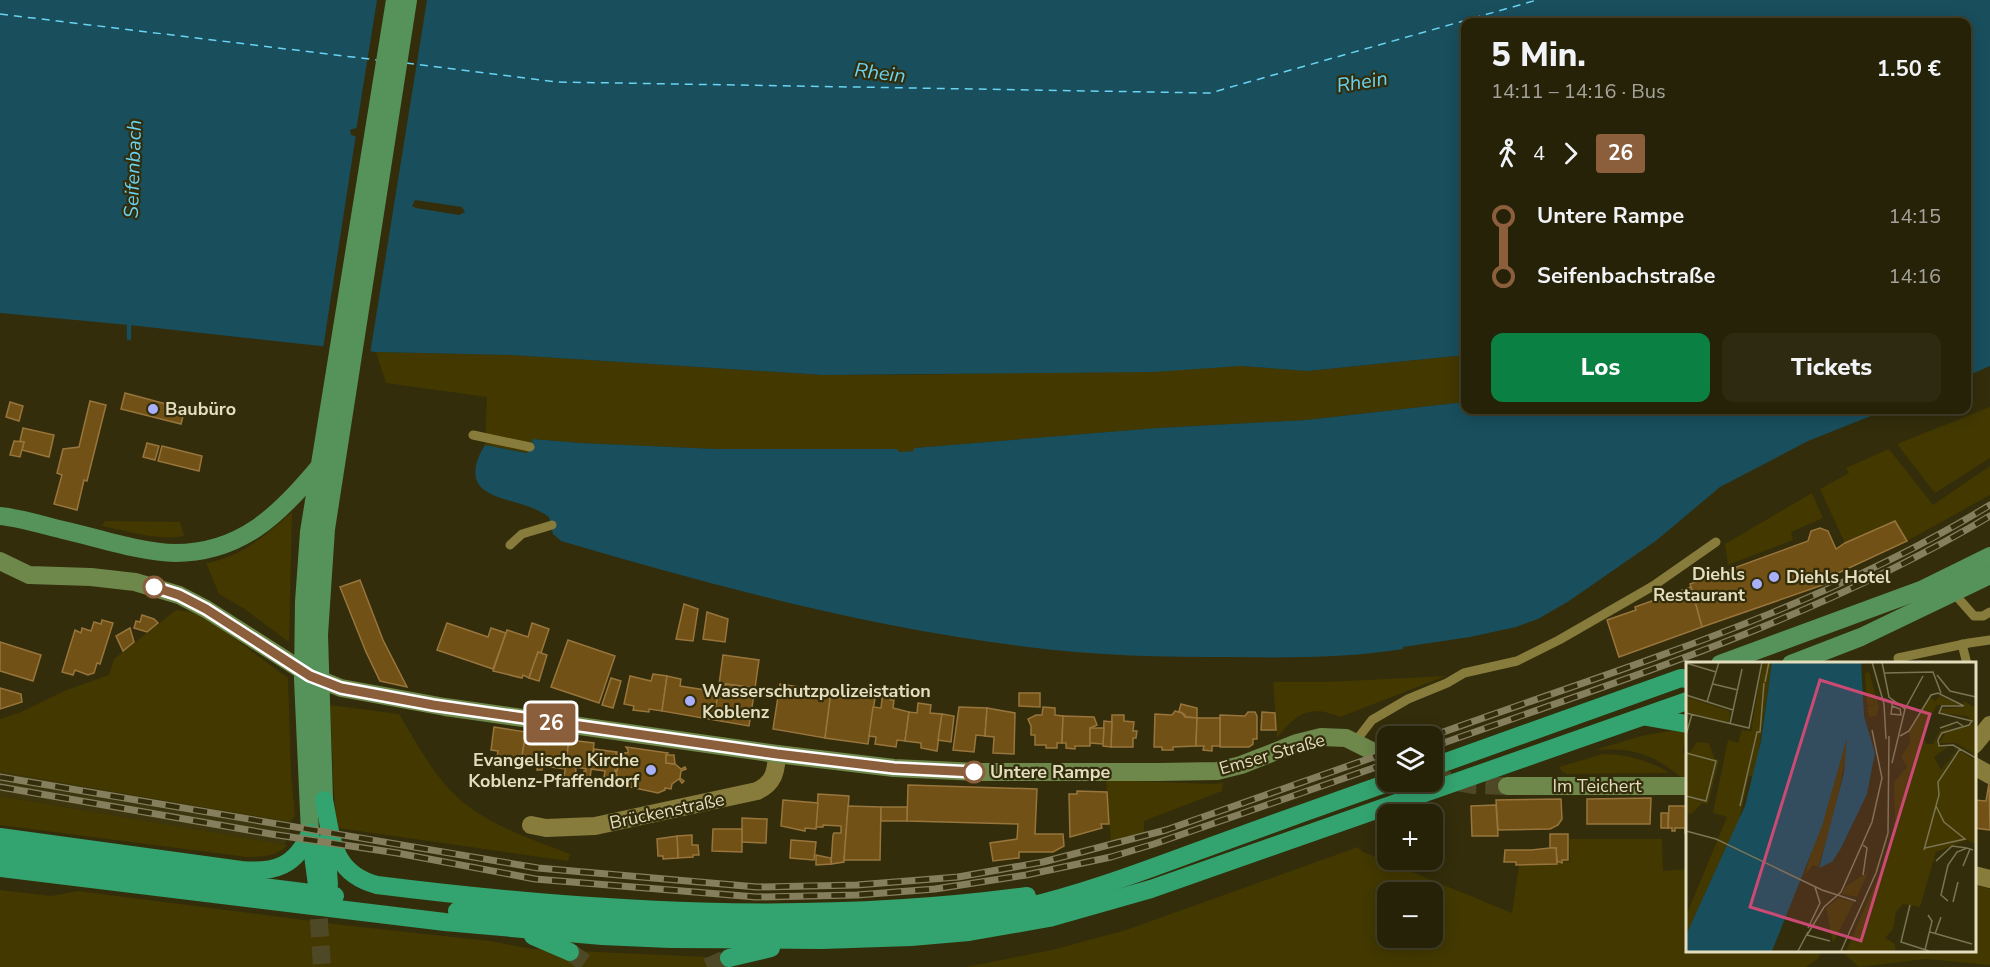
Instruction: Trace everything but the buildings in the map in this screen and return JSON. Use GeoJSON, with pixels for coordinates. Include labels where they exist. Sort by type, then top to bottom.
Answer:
{"type":"FeatureCollection","features":[{"type":"Feature","properties":{"kind":"highway"},"geometry":{"type":"LineString","coordinates":[[1443,764],[1685,678]]}},
{"type":"Feature","properties":{"kind":"highway"},"geometry":{"type":"LineString","coordinates":[[0,868],[517,930],[670,939],[822,940],[911,937],[969,932],[1066,914],[1151,890],[1686,701]]}},
{"type":"Feature","properties":{"kind":"highway"},"geometry":{"type":"LineString","coordinates":[[1645,717],[1686,724]]}},
{"type":"Feature","properties":{"kind":"highway"},"geometry":{"type":"LineString","coordinates":[[0,854],[460,912],[583,922],[725,927],[855,926],[943,921],[1022,908],[1097,886],[1377,787]]}},
{"type":"Feature","properties":{"kind":"highway"},"geometry":{"type":"LineString","coordinates":[[323,885],[318,848],[324,800]]}},
{"type":"Feature","properties":{"kind":"highway"},"geometry":{"type":"LineString","coordinates":[[0,837],[252,871],[268,870],[283,865],[318,848]]}},
{"type":"Feature","properties":{"kind":"highway"},"geometry":{"type":"LineString","coordinates":[[318,848],[355,877],[377,885],[538,903],[638,909],[760,913],[878,910],[978,903],[1097,886]]}},
{"type":"Feature","properties":{"kind":"highway"},"geometry":{"type":"LineString","coordinates":[[517,930],[570,952]]}},
{"type":"Feature","properties":{"kind":"highway"},"geometry":{"type":"LineString","coordinates":[[729,958],[763,949],[822,940]]}},
{"type":"Feature","properties":{"kind":"main road"},"geometry":{"type":"LineString","coordinates":[[324,800],[319,635],[336,414],[395,0]]}},
{"type":"Feature","properties":{"kind":"main road"},"geometry":{"type":"LineString","coordinates":[[318,848],[303,679],[309,532],[320,465],[336,414],[408,0]]}},
{"type":"Feature","properties":{"kind":"main road"},"geometry":{"type":"LineString","coordinates":[[0,516],[144,549],[175,553],[204,549],[226,544],[246,535],[268,520],[293,498],[320,465]]}},
{"type":"Feature","properties":{"kind":"main road"},"geometry":{"type":"LineString","coordinates":[[1728,661],[1921,590],[1990,556]]}},
{"type":"Feature","properties":{"kind":"main road"},"geometry":{"type":"LineString","coordinates":[[1796,662],[1861,637],[1990,575]]}},
{"type":"Feature","properties":{"kind":"street","name":"Emser Straße"},"geometry":{"type":"LineString","coordinates":[[0,561],[29,575],[90,577],[135,582],[179,595],[206,609],[310,676],[341,688],[456,708],[777,754],[894,768],[965,771],[1217,771],[1321,737],[1337,737],[1363,746]]}},
{"type":"Feature","properties":{"kind":"street"},"geometry":{"type":"LineString","coordinates":[[1975,744],[1990,725]]}},
{"type":"Feature","properties":{"kind":"street","name":"Brückenstraße"},"geometry":{"type":"LineString","coordinates":[[531,825],[546,828],[595,826],[757,791],[768,786],[773,778],[777,754]]}},
{"type":"Feature","properties":{"kind":"street"},"geometry":{"type":"LineString","coordinates":[[1975,767],[1990,775]]}},
{"type":"Feature","properties":{"kind":"street","name":"Im Teichert"},"geometry":{"type":"LineString","coordinates":[[1507,786],[1686,786]]}},
{"type":"Feature","properties":{"kind":"street"},"geometry":{"type":"LineString","coordinates":[[1975,874],[1990,879]]}},
{"type":"Feature","properties":{"kind":"lane"},"geometry":{"type":"LineString","coordinates":[[473,435],[530,447]]}},
{"type":"Feature","properties":{"kind":"lane"},"geometry":{"type":"LineString","coordinates":[[510,545],[522,534],[552,525]]}},
{"type":"Feature","properties":{"kind":"lane","name":"Emser Straße"},"geometry":{"type":"LineString","coordinates":[[1363,746],[1372,720],[1408,699],[1447,683],[1464,673],[1517,661],[1559,640],[1645,591],[1716,542]]}},
{"type":"Feature","properties":{"kind":"lane"},"geometry":{"type":"LineString","coordinates":[[1950,589],[1974,616],[1983,616],[1990,612]]}},
{"type":"Feature","properties":{"kind":"lane"},"geometry":{"type":"LineString","coordinates":[[1899,662],[1898,658],[1990,640]]}},
{"type":"Feature","properties":{"kind":"lane"},"geometry":{"type":"LineString","coordinates":[[1962,644],[1966,662]]}},
{"type":"Feature","properties":{"kind":"shaded area"},"geometry":{"type":"Polygon","coordinates":[[[376,352],[511,355],[823,375],[914,375],[1241,366],[1308,371],[1461,355],[1461,403],[1306,420],[1157,428],[915,448],[914,451],[898,452],[897,449],[717,449],[533,439],[527,453],[485,445],[487,397],[386,383],[376,352]]]}},
{"type":"Feature","properties":{"kind":"shaded area"},"geometry":{"type":"Polygon","coordinates":[[[1990,407],[1990,458],[1935,493],[1897,444],[1990,407]]]}},
{"type":"Feature","properties":{"kind":"shaded area"},"geometry":{"type":"Polygon","coordinates":[[[1889,449],[1933,505],[1990,466],[1990,495],[1907,541],[1895,522],[1845,543],[1820,489],[1849,473],[1846,468],[1889,449]]]}},
{"type":"Feature","properties":{"kind":"shaded area"},"geometry":{"type":"Polygon","coordinates":[[[1812,493],[1823,518],[1791,532],[1793,540],[1728,565],[1725,544],[1812,493]]]}},
{"type":"Feature","properties":{"kind":"shaded area"},"geometry":{"type":"Polygon","coordinates":[[[292,512],[289,642],[243,608],[219,594],[206,563],[231,556],[242,550],[263,537],[292,512]]]}},
{"type":"Feature","properties":{"kind":"shaded area"},"geometry":{"type":"Polygon","coordinates":[[[105,521],[180,522],[184,536],[143,535],[102,526],[105,521]]]}},
{"type":"Feature","properties":{"kind":"shaded area"},"geometry":{"type":"Polygon","coordinates":[[[176,610],[200,613],[288,678],[291,773],[295,816],[290,822],[0,772],[0,719],[21,712],[64,691],[109,675],[114,659],[176,610]]]}},
{"type":"Feature","properties":{"kind":"shaded area"},"geometry":{"type":"Polygon","coordinates":[[[1446,676],[1340,717],[1320,711],[1304,714],[1290,723],[1277,738],[1273,682],[1327,682],[1446,676]]]}},
{"type":"Feature","properties":{"kind":"shaded area"},"geometry":{"type":"Polygon","coordinates":[[[330,705],[399,714],[436,773],[464,803],[477,813],[507,829],[570,854],[568,861],[338,828],[335,812],[330,705]]]}},
{"type":"Feature","properties":{"kind":"shaded area"},"geometry":{"type":"Polygon","coordinates":[[[1675,730],[1686,732],[1683,751],[1686,760],[1686,777],[1682,778],[1661,763],[1631,751],[1595,750],[1641,736],[1675,730]]]}},
{"type":"Feature","properties":{"kind":"shaded area"},"geometry":{"type":"Polygon","coordinates":[[[1603,754],[1636,758],[1659,767],[1667,773],[1567,774],[1559,767],[1603,754]]]}},
{"type":"Feature","properties":{"kind":"shaded area"},"geometry":{"type":"Polygon","coordinates":[[[0,772],[290,822],[290,833],[284,845],[0,796],[0,772]]]}},
{"type":"Feature","properties":{"kind":"shaded area"},"geometry":{"type":"Polygon","coordinates":[[[1106,780],[1216,784],[1223,782],[1222,791],[1144,821],[1144,833],[1111,842],[1106,780]]]}},
{"type":"Feature","properties":{"kind":"shaded area"},"geometry":{"type":"Polygon","coordinates":[[[0,796],[287,845],[273,854],[246,857],[0,825],[0,796]]]}},
{"type":"Feature","properties":{"kind":"shaded area"},"geometry":{"type":"Polygon","coordinates":[[[1569,839],[1662,839],[1663,871],[1686,869],[1686,952],[1820,952],[1819,958],[1806,967],[966,967],[1052,950],[1126,930],[1358,847],[1361,851],[1377,858],[1377,870],[1407,870],[1436,882],[1377,882],[1377,948],[1443,948],[1443,885],[1512,913],[1519,865],[1570,862],[1569,839]]]}},
{"type":"Feature","properties":{"kind":"shaded area"},"geometry":{"type":"Polygon","coordinates":[[[1975,885],[1990,889],[1990,965],[1926,959],[1859,967],[1842,952],[1975,952],[1975,885]]]}},
{"type":"Feature","properties":{"kind":"shaded area"},"geometry":{"type":"Polygon","coordinates":[[[0,890],[51,896],[78,891],[343,925],[490,941],[532,949],[710,957],[730,967],[0,967],[0,890]]]}},
{"type":"Feature","properties":{"kind":"water","name":"Rhein"},"geometry":{"type":"Polygon","coordinates":[[[0,0],[1990,0],[1990,366],[1971,374],[1971,18],[1461,18],[1461,355],[1308,371],[1241,366],[1153,372],[823,375],[511,355],[376,352],[0,313],[0,0]],[[356,128],[350,130],[351,135],[354,136],[401,142],[400,135],[356,128]],[[415,200],[412,206],[459,215],[465,212],[462,207],[415,200]]]}},
{"type":"Feature","properties":{"kind":"water"},"geometry":{"type":"Polygon","coordinates":[[[1461,402],[1461,414],[1876,414],[1808,441],[1720,487],[1657,540],[1569,601],[1538,619],[1516,627],[1470,637],[1403,647],[1403,649],[1317,657],[1180,657],[1079,652],[968,639],[851,617],[676,574],[561,541],[553,534],[549,517],[532,508],[497,497],[483,489],[475,473],[479,455],[485,445],[527,453],[533,439],[717,449],[897,449],[899,452],[914,451],[914,448],[1157,428],[1306,420],[1461,402]]]}},
{"type":"Feature","properties":{"kind":"pier"},"geometry":{"type":"Polygon","coordinates":[[[377,0],[427,0],[370,354],[323,349],[356,134],[400,139],[356,131],[377,0]]]}},
{"type":"Feature","properties":{"kind":"waterway","name":"Seifenbach"},"geometry":{"type":"LineString","coordinates":[[129,319],[129,338]]}},
{"type":"Feature","properties":{"kind":"ferry route"},"geometry":{"type":"LineString","coordinates":[[1474,18],[1537,0]]}},
{"type":"Feature","properties":{"kind":"ferry route"},"geometry":{"type":"LineString","coordinates":[[0,14],[377,60]]}},
{"type":"Feature","properties":{"kind":"ferry route"},"geometry":{"type":"LineString","coordinates":[[406,63],[557,82],[1210,93],[1461,22]]}},
{"type":"Feature","properties":{"kind":"tunnel"},"geometry":{"type":"LineString","coordinates":[[1370,750],[1377,753]]}},
{"type":"Feature","properties":{"kind":"tunnel"},"geometry":{"type":"LineString","coordinates":[[1443,780],[1474,785],[1507,786]]}},
{"type":"Feature","properties":{"kind":"tunnel"},"geometry":{"type":"LineString","coordinates":[[317,892],[322,967]]}},
{"type":"Feature","properties":{"kind":"tunnel"},"geometry":{"type":"LineString","coordinates":[[570,952],[591,967]]}},
{"type":"Feature","properties":{"kind":"tunnel"},"geometry":{"type":"LineString","coordinates":[[707,967],[729,958]]}},
{"type":"Feature","properties":{"kind":"railway"},"geometry":{"type":"LineString","coordinates":[[1443,732],[1646,661],[1788,606],[1857,576],[1990,505]]}},
{"type":"Feature","properties":{"kind":"railway"},"geometry":{"type":"LineString","coordinates":[[1443,743],[1646,672],[1787,617],[1924,553],[1990,516]]}},
{"type":"Feature","properties":{"kind":"railway"},"geometry":{"type":"LineString","coordinates":[[0,777],[538,868],[757,887],[857,885],[958,877],[1043,862],[1166,830],[1377,756]]}},
{"type":"Feature","properties":{"kind":"railway"},"geometry":{"type":"LineString","coordinates":[[0,787],[271,834],[397,853],[535,879],[756,897],[857,895],[935,889],[1026,875],[1111,857],[1154,844],[1377,767]]}},
{"type":"Feature","properties":{"kind":"bus line","name":"26"},"geometry":{"type":"LineString","coordinates":[[154,587],[179,595],[206,609],[310,676],[341,688],[433,705],[777,754],[894,768],[974,772]]}},
{"type":"Feature","properties":{"kind":"place","name":"Baubüro"},"geometry":{"type":"Point","coordinates":[153,409]}},
{"type":"Feature","properties":{"kind":"place","name":"Diehls Hotel"},"geometry":{"type":"Point","coordinates":[1774,577]}},
{"type":"Feature","properties":{"kind":"place","name":"Diehls Restaurant"},"geometry":{"type":"Point","coordinates":[1757,584]}},
{"type":"Feature","properties":{"kind":"place","name":"Wasserschutzpolizeistation Koblenz"},"geometry":{"type":"Point","coordinates":[690,701]}},
{"type":"Feature","properties":{"kind":"place","name":"Evangelische Kirche Koblenz-Pfaffendorf"},"geometry":{"type":"Point","coordinates":[651,770]}},
{"type":"Feature","properties":{"kind":"place","name":"Untere Rampe"},"geometry":{"type":"Point","coordinates":[974,772]}}]}
